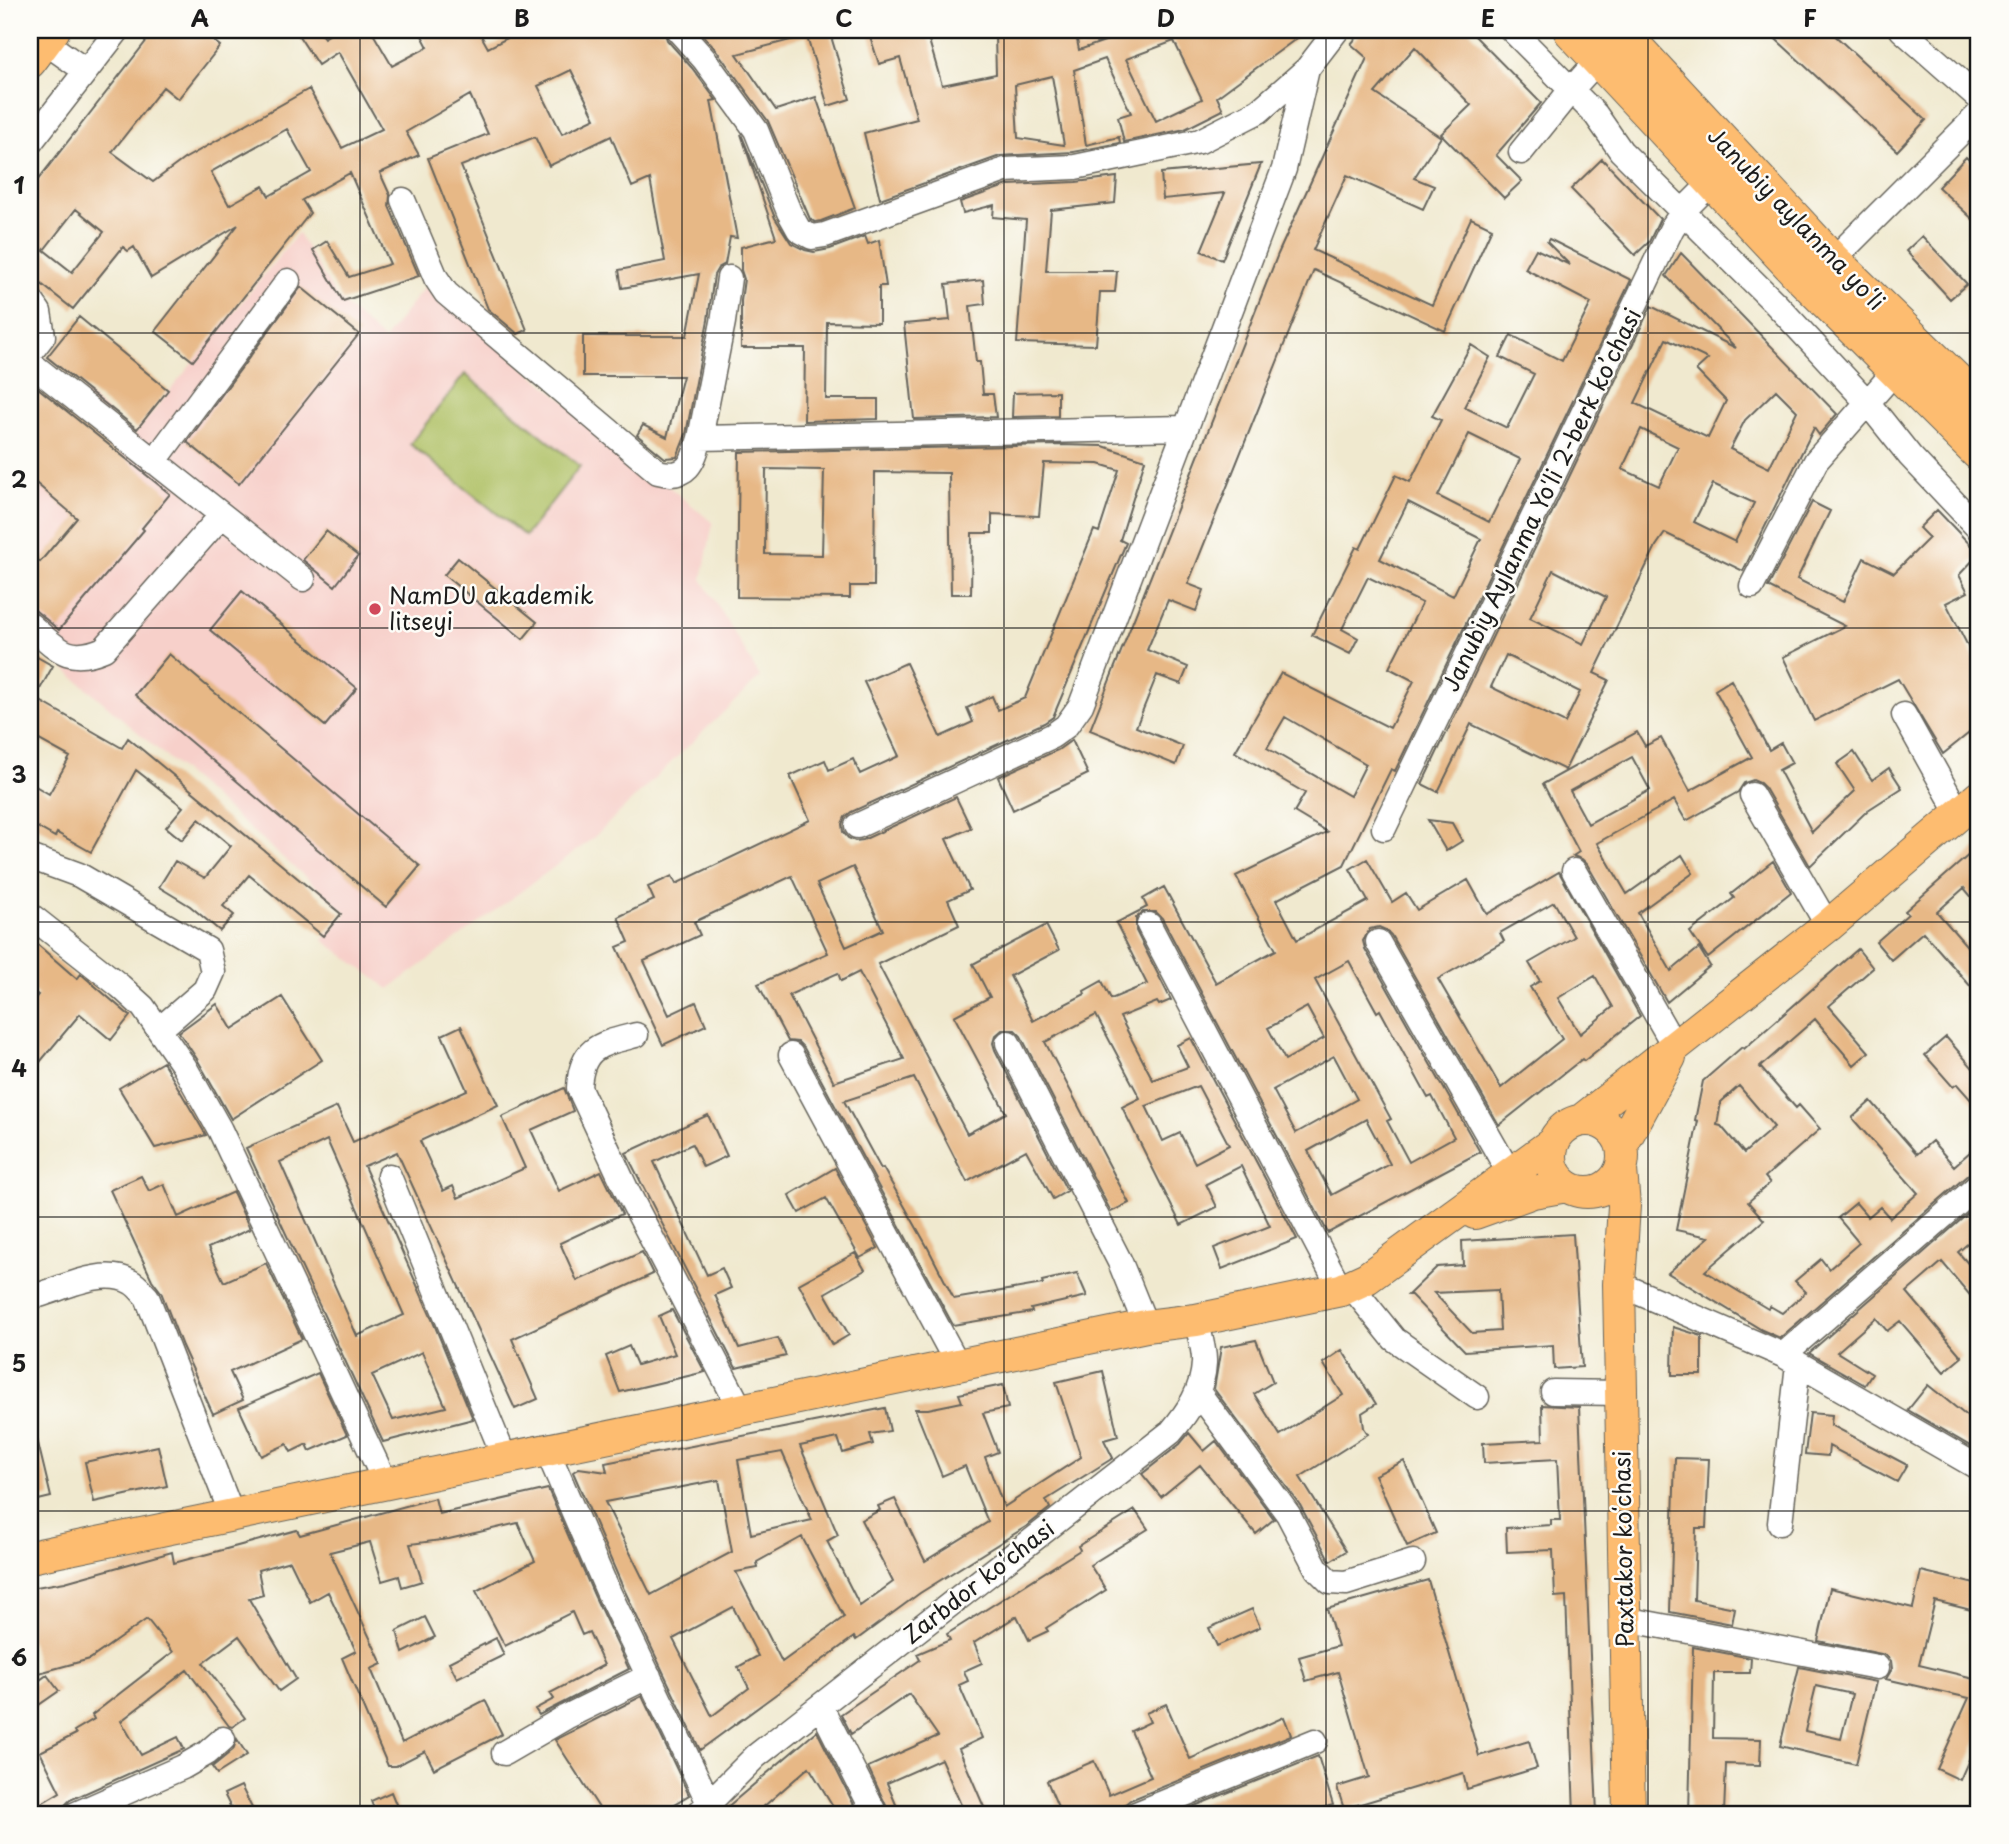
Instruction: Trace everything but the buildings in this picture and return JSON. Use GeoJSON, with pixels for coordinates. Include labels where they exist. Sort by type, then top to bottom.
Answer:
{"type":"FeatureCollection","features":[{"type":"Feature","properties":{"kind":"highway"},"geometry":{"type":"LineString","coordinates":[[1572,30],[1608,44]]}},
{"type":"Feature","properties":{"kind":"highway","name":"Janubiy aylanma yoʻli"},"geometry":{"type":"LineString","coordinates":[[1608,44],[1713,181],[1979,404]]}},
{"type":"Feature","properties":{"kind":"highway","name":"Janubiy aylanma yoʻli"},"geometry":{"type":"LineString","coordinates":[[1608,44],[1818,269],[1896,370],[1979,452]]}},
{"type":"Feature","properties":{"kind":"main road"},"geometry":{"type":"LineString","coordinates":[[1619,1284],[1604,1221],[1580,1189],[1558,1178],[1553,1166],[1551,1154],[1561,1131],[1571,1123],[1583,1119],[1828,926],[1969,806]]}},
{"type":"Feature","properties":{"kind":"main road"},"geometry":{"type":"LineString","coordinates":[[1432,1231],[1532,1192],[1604,1188],[1614,1181],[1622,1157],[1675,1046]]}},
{"type":"Feature","properties":{"kind":"main road"},"geometry":{"type":"LineString","coordinates":[[1583,1119],[1596,1120],[1617,1134],[1622,1157],[1625,1206],[1619,1284]]}},
{"type":"Feature","properties":{"kind":"main road"},"geometry":{"type":"LineString","coordinates":[[30,1557],[1146,1326],[1196,1320],[1346,1289],[1432,1231],[1554,1142]]}},
{"type":"Feature","properties":{"kind":"main road","name":"Paxtakor koʻchasi"},"geometry":{"type":"LineString","coordinates":[[1619,1284],[1629,1814]]}},
{"type":"Feature","properties":{"kind":"street"},"geometry":{"type":"LineString","coordinates":[[30,143],[118,30]]}},
{"type":"Feature","properties":{"kind":"street"},"geometry":{"type":"LineString","coordinates":[[678,30],[704,59],[757,130],[789,212],[799,230],[812,237],[825,235],[1005,170],[1074,167],[1200,141],[1259,111],[1307,69],[1337,30]]}},
{"type":"Feature","properties":{"kind":"street"},"geometry":{"type":"LineString","coordinates":[[1512,30],[1596,115],[1621,151],[1684,210],[1867,401],[1910,456],[1979,529]]}},
{"type":"Feature","properties":{"kind":"street"},"geometry":{"type":"LineString","coordinates":[[1902,30],[1979,98]]}},
{"type":"Feature","properties":{"kind":"street"},"geometry":{"type":"LineString","coordinates":[[1521,152],[1608,44]]}},
{"type":"Feature","properties":{"kind":"street"},"geometry":{"type":"LineString","coordinates":[[43,45],[86,71]]}},
{"type":"Feature","properties":{"kind":"street"},"geometry":{"type":"LineString","coordinates":[[857,826],[1052,736],[1075,715],[1081,705],[1284,169],[1307,69]]}},
{"type":"Feature","properties":{"kind":"street"},"geometry":{"type":"LineString","coordinates":[[1775,303],[1818,269],[1979,114]]}},
{"type":"Feature","properties":{"kind":"street","name":"Janubiy Аylanma Yo'li 2-berk koʼchasi"},"geometry":{"type":"LineString","coordinates":[[1384,828],[1672,228],[1684,210],[1713,181]]}},
{"type":"Feature","properties":{"kind":"street"},"geometry":{"type":"LineString","coordinates":[[403,200],[436,278],[446,293],[658,472],[670,475],[683,471],[692,463],[700,438],[729,278]]}},
{"type":"Feature","properties":{"kind":"street"},"geometry":{"type":"LineString","coordinates":[[154,461],[288,281]]}},
{"type":"Feature","properties":{"kind":"street"},"geometry":{"type":"LineString","coordinates":[[30,299],[39,312],[43,336],[30,353]]}},
{"type":"Feature","properties":{"kind":"street"},"geometry":{"type":"LineString","coordinates":[[30,363],[303,579]]}},
{"type":"Feature","properties":{"kind":"street"},"geometry":{"type":"LineString","coordinates":[[1752,586],[1816,461],[1896,370]]}},
{"type":"Feature","properties":{"kind":"street"},"geometry":{"type":"LineString","coordinates":[[700,438],[1185,428]]}},
{"type":"Feature","properties":{"kind":"street"},"geometry":{"type":"LineString","coordinates":[[30,625],[72,656],[86,657],[104,649],[222,515]]}},
{"type":"Feature","properties":{"kind":"street"},"geometry":{"type":"LineString","coordinates":[[1904,715],[1969,806]]}},
{"type":"Feature","properties":{"kind":"street"},"geometry":{"type":"LineString","coordinates":[[1752,795],[1828,926]]}},
{"type":"Feature","properties":{"kind":"street"},"geometry":{"type":"LineString","coordinates":[[30,857],[79,875],[208,950],[214,972],[205,990],[160,1029]]}},
{"type":"Feature","properties":{"kind":"street"},"geometry":{"type":"LineString","coordinates":[[1574,871],[1675,1046]]}},
{"type":"Feature","properties":{"kind":"street"},"geometry":{"type":"LineString","coordinates":[[30,915],[143,1007],[184,1066],[220,1130],[386,1484]]}},
{"type":"Feature","properties":{"kind":"street"},"geometry":{"type":"LineString","coordinates":[[1149,925],[1346,1289],[1394,1339],[1477,1396]]}},
{"type":"Feature","properties":{"kind":"street"},"geometry":{"type":"LineString","coordinates":[[1378,942],[1510,1174]]}},
{"type":"Feature","properties":{"kind":"street"},"geometry":{"type":"LineString","coordinates":[[636,1035],[599,1044],[586,1057],[580,1071],[579,1088],[627,1191],[741,1410]]}},
{"type":"Feature","properties":{"kind":"street"},"geometry":{"type":"LineString","coordinates":[[1008,1043],[1120,1262],[1146,1326]]}},
{"type":"Feature","properties":{"kind":"street"},"geometry":{"type":"LineString","coordinates":[[790,1055],[958,1365]]}},
{"type":"Feature","properties":{"kind":"street"},"geometry":{"type":"LineString","coordinates":[[389,1176],[505,1459]]}},
{"type":"Feature","properties":{"kind":"street"},"geometry":{"type":"LineString","coordinates":[[1780,1523],[1791,1359],[1979,1185]]}},
{"type":"Feature","properties":{"kind":"street"},"geometry":{"type":"LineString","coordinates":[[39,1295],[95,1278],[113,1276],[131,1282],[147,1297],[232,1515]]}},
{"type":"Feature","properties":{"kind":"street"},"geometry":{"type":"LineString","coordinates":[[1619,1284],[1791,1359],[1979,1468]]}},
{"type":"Feature","properties":{"kind":"street","name":"Zarbdor koʻchasi"},"geometry":{"type":"LineString","coordinates":[[703,1809],[756,1756],[1171,1432],[1186,1414],[1198,1392],[1204,1363],[1196,1320]]}},
{"type":"Feature","properties":{"kind":"street"},"geometry":{"type":"LineString","coordinates":[[1198,1392],[1288,1514],[1317,1569],[1330,1582],[1346,1583],[1413,1562]]}},
{"type":"Feature","properties":{"kind":"street"},"geometry":{"type":"LineString","coordinates":[[1553,1392],[1621,1393]]}},
{"type":"Feature","properties":{"kind":"street"},"geometry":{"type":"LineString","coordinates":[[547,1450],[607,1589],[649,1676],[703,1809]]}},
{"type":"Feature","properties":{"kind":"street"},"geometry":{"type":"LineString","coordinates":[[1625,1619],[1877,1667]]}},
{"type":"Feature","properties":{"kind":"street"},"geometry":{"type":"LineString","coordinates":[[504,1754],[566,1717],[649,1676]]}},
{"type":"Feature","properties":{"kind":"street"},"geometry":{"type":"LineString","coordinates":[[821,1707],[875,1814]]}},
{"type":"Feature","properties":{"kind":"street"},"geometry":{"type":"LineString","coordinates":[[76,1814],[183,1767],[207,1753],[223,1739]]}},
{"type":"Feature","properties":{"kind":"street"},"geometry":{"type":"LineString","coordinates":[[1136,1814],[1315,1741]]}},
{"type":"Feature","properties":{"kind":"shaded area","name":"NamDU akademik litseyi"},"geometry":{"type":"Polygon","coordinates":[[[298,233],[338,299],[384,340],[425,286],[713,523],[702,579],[760,677],[592,839],[389,989],[323,940],[347,913],[30,639],[30,345],[134,435],[298,233]]]}},
{"type":"Feature","properties":{"kind":"green space"},"geometry":{"type":"Polygon","coordinates":[[[465,374],[580,466],[525,536],[410,444],[465,374]]]}},
{"type":"Feature","properties":{"kind":"place","name":"NamDU akademik litseyi"},"geometry":{"type":"Point","coordinates":[375,609]}}]}
